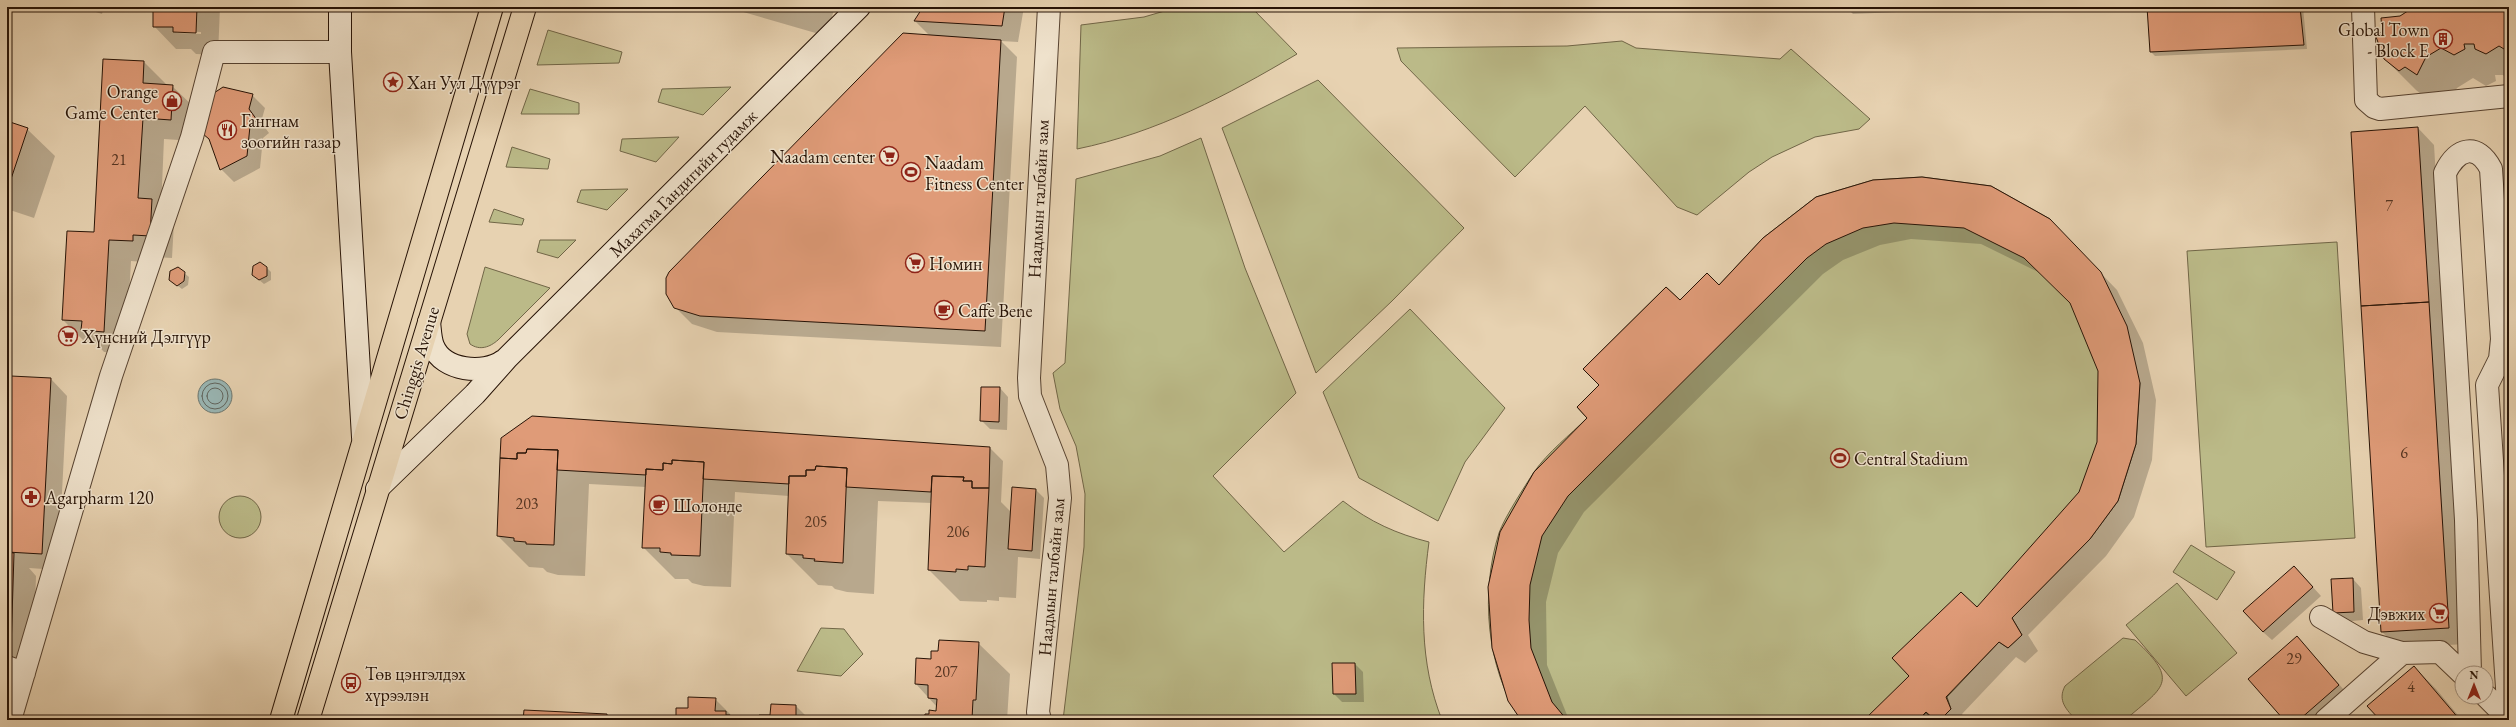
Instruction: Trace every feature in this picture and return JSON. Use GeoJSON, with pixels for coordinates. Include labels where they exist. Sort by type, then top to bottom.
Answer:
{"type":"FeatureCollection","features":[{"type":"Feature","properties":{"kind":"highway","name":"Chinggis Avenue"},"geometry":{"type":"LineString","coordinates":[[280,720],[492,7]]}},
{"type":"Feature","properties":{"kind":"highway","name":"Chinggis Avenue"},"geometry":{"type":"LineString","coordinates":[[308,720],[377,489],[525,7]]}},
{"type":"Feature","properties":{"kind":"street"},"geometry":{"type":"LineString","coordinates":[[340,7],[340,52],[363,437]]}},
{"type":"Feature","properties":{"kind":"street","name":"Махатма Гандигийн гудамж"},"geometry":{"type":"LineString","coordinates":[[507,358],[859,7]]}},
{"type":"Feature","properties":{"kind":"street","name":"Наадмын талбайн зам"},"geometry":{"type":"LineString","coordinates":[[1040,720],[1038,712],[1060,498],[1057,465],[1030,396],[1029,378],[1049,7]]}},
{"type":"Feature","properties":{"kind":"street"},"geometry":{"type":"LineString","coordinates":[[2363,7],[2366,100],[2374,107],[2380,109],[2509,96]]}},
{"type":"Feature","properties":{"kind":"street"},"geometry":{"type":"LineString","coordinates":[[10,720],[15,670],[110,376],[192,137],[214,52],[340,52]]}},
{"type":"Feature","properties":{"kind":"street"},"geometry":{"type":"LineString","coordinates":[[2470,665],[2466,520],[2445,173],[2451,161],[2462,152],[2473,151],[2485,158],[2491,169],[2502,339],[2500,359],[2487,385],[2497,518],[2509,719]]}},
{"type":"Feature","properties":{"kind":"street"},"geometry":{"type":"LineString","coordinates":[[429,322],[433,347],[445,359],[456,365],[467,370],[478,370],[498,365],[507,358]]}},
{"type":"Feature","properties":{"kind":"street"},"geometry":{"type":"LineString","coordinates":[[377,489],[475,394],[507,358]]}},
{"type":"Feature","properties":{"kind":"street"},"geometry":{"type":"LineString","coordinates":[[2458,385],[2487,385]]}},
{"type":"Feature","properties":{"kind":"street"},"geometry":{"type":"LineString","coordinates":[[2466,520],[2497,518]]}},
{"type":"Feature","properties":{"kind":"street"},"geometry":{"type":"LineString","coordinates":[[2321,617],[2364,642],[2402,653],[2440,652],[2454,665]]}},
{"type":"Feature","properties":{"kind":"street"},"geometry":{"type":"LineString","coordinates":[[2326,720],[2402,653]]}},
{"type":"Feature","properties":{"kind":"street"},"geometry":{"type":"LineString","coordinates":[[2494,704],[2509,719]]}},
{"type":"Feature","properties":{"kind":"shaded area"},"geometry":{"type":"Polygon","coordinates":[[[1178,7],[1251,7],[1297,54],[1245,84],[1191,111],[1135,133],[1077,149],[1081,25],[1144,17],[1178,7]]]}},
{"type":"Feature","properties":{"kind":"shaded area"},"geometry":{"type":"Polygon","coordinates":[[[548,30],[622,52],[619,63],[537,65],[548,30]]]}},
{"type":"Feature","properties":{"kind":"shaded area"},"geometry":{"type":"Polygon","coordinates":[[[1622,41],[1636,48],[1780,59],[1791,49],[1870,119],[1859,129],[1815,137],[1772,157],[1749,172],[1697,215],[1677,207],[1585,106],[1515,177],[1401,61],[1397,48],[1567,46],[1622,41]]]}},
{"type":"Feature","properties":{"kind":"shaded area"},"geometry":{"type":"Polygon","coordinates":[[[1318,80],[1464,228],[1392,301],[1316,373],[1222,128],[1318,80]]]}},
{"type":"Feature","properties":{"kind":"shaded area"},"geometry":{"type":"Polygon","coordinates":[[[731,87],[703,115],[658,102],[662,89],[731,87]]]}},
{"type":"Feature","properties":{"kind":"shaded area"},"geometry":{"type":"Polygon","coordinates":[[[530,89],[579,103],[579,114],[521,114],[530,89]]]}},
{"type":"Feature","properties":{"kind":"shaded area"},"geometry":{"type":"Polygon","coordinates":[[[679,137],[656,162],[620,151],[622,139],[679,137]]]}},
{"type":"Feature","properties":{"kind":"shaded area"},"geometry":{"type":"Polygon","coordinates":[[[1201,138],[1245,268],[1296,393],[1213,476],[1284,552],[1343,501],[1363,515],[1384,526],[1429,542],[1424,587],[1424,632],[1429,676],[1442,720],[1063,720],[1084,547],[1085,494],[1076,446],[1060,409],[1053,373],[1065,363],[1076,179],[1160,156],[1201,138]]]}},
{"type":"Feature","properties":{"kind":"shaded area"},"geometry":{"type":"Polygon","coordinates":[[[512,147],[550,159],[548,169],[506,167],[512,147]]]}},
{"type":"Feature","properties":{"kind":"shaded area","name":"Central Stadium"},"geometry":{"type":"Polygon","coordinates":[[[1922,177],[1991,186],[2050,219],[2140,383],[2136,444],[2118,501],[2090,539],[2012,618],[2022,635],[2008,648],[1999,642],[1947,697],[1951,709],[1940,720],[1935,720],[1926,713],[1918,720],[1521,720],[1509,699],[1500,677],[1494,654],[1488,604],[1493,556],[1499,533],[1505,519],[1534,472],[1552,451],[1587,418],[1577,407],[1599,385],[1583,369],[1666,287],[1680,300],[1707,273],[1719,285],[1763,238],[1816,197],[1873,180],[1922,177]]]}},
{"type":"Feature","properties":{"kind":"shaded area"},"geometry":{"type":"Polygon","coordinates":[[[628,189],[607,210],[577,202],[581,190],[628,189]]]}},
{"type":"Feature","properties":{"kind":"shaded area"},"geometry":{"type":"Polygon","coordinates":[[[494,209],[524,219],[522,225],[489,222],[494,209]]]}},
{"type":"Feature","properties":{"kind":"shaded area"},"geometry":{"type":"Polygon","coordinates":[[[540,240],[576,240],[558,258],[537,252],[540,240]]]}},
{"type":"Feature","properties":{"kind":"shaded area"},"geometry":{"type":"Polygon","coordinates":[[[2337,242],[2355,538],[2206,547],[2187,251],[2337,242]]]}},
{"type":"Feature","properties":{"kind":"shaded area"},"geometry":{"type":"Polygon","coordinates":[[[485,267],[550,288],[498,340],[492,345],[481,348],[470,344],[467,334],[485,267]]]}},
{"type":"Feature","properties":{"kind":"shaded area"},"geometry":{"type":"Polygon","coordinates":[[[1410,309],[1505,408],[1465,462],[1438,521],[1359,478],[1323,392],[1410,309]]]}},
{"type":"Feature","properties":{"kind":"shaded area"},"geometry":{"type":"Polygon","coordinates":[[[240,496],[255,502],[261,517],[255,532],[240,538],[225,532],[219,517],[225,502],[240,496]]]}},
{"type":"Feature","properties":{"kind":"shaded area"},"geometry":{"type":"Polygon","coordinates":[[[2191,545],[2235,572],[2217,600],[2173,572],[2191,545]]]}},
{"type":"Feature","properties":{"kind":"shaded area"},"geometry":{"type":"Polygon","coordinates":[[[2177,583],[2237,653],[2186,696],[2126,625],[2177,583]]]}},
{"type":"Feature","properties":{"kind":"shaded area"},"geometry":{"type":"Polygon","coordinates":[[[821,628],[844,629],[863,654],[841,676],[797,671],[821,628]]]}},
{"type":"Feature","properties":{"kind":"shaded area"},"geometry":{"type":"Polygon","coordinates":[[[2123,638],[2135,640],[2149,654],[2158,666],[2162,675],[2162,683],[2149,699],[2125,720],[2076,720],[2064,705],[2062,696],[2065,686],[2123,638]]]}},
{"type":"Feature","properties":{"kind":"water"},"geometry":{"type":"Polygon","coordinates":[[[212,379],[218,379],[227,384],[231,390],[231,402],[227,408],[218,413],[212,413],[203,408],[198,399],[198,393],[203,384],[212,379]]]}},
{"type":"Feature","properties":{"kind":"building"},"geometry":{"type":"Polygon","coordinates":[[[153,7],[197,7],[196,33],[173,32],[173,27],[153,27],[153,7]]]}},
{"type":"Feature","properties":{"kind":"building"},"geometry":{"type":"Polygon","coordinates":[[[923,7],[1005,7],[1002,26],[914,21],[923,7]]]}},
{"type":"Feature","properties":{"kind":"building"},"geometry":{"type":"Polygon","coordinates":[[[2147,7],[2300,7],[2304,45],[2150,52],[2147,7]]]}},
{"type":"Feature","properties":{"kind":"building","name":"Global Town - Block E"},"geometry":{"type":"Polygon","coordinates":[[[2414,7],[2509,7],[2509,52],[2499,46],[2486,54],[2475,49],[2474,44],[2464,44],[2465,49],[2454,55],[2441,48],[2426,57],[2417,75],[2405,67],[2399,71],[2384,59],[2375,34],[2382,32],[2381,18],[2400,16],[2414,7]]]}},
{"type":"Feature","properties":{"kind":"building","name":"Naadam center"},"geometry":{"type":"Polygon","coordinates":[[[903,33],[1001,40],[985,331],[700,316],[674,308],[666,294],[666,278],[669,272],[903,33]]]}},
{"type":"Feature","properties":{"kind":"building"},"geometry":{"type":"Polygon","coordinates":[[[103,59],[144,61],[143,83],[173,85],[171,120],[143,118],[138,198],[152,199],[150,236],[133,235],[133,241],[109,240],[104,332],[81,330],[82,321],[62,320],[67,231],[94,232],[103,59]]]}},
{"type":"Feature","properties":{"kind":"building","name":"Гангнам зоогийн газар"},"geometry":{"type":"Polygon","coordinates":[[[223,87],[253,94],[249,109],[257,120],[250,126],[247,156],[220,170],[209,139],[203,134],[214,93],[223,87]]]}},
{"type":"Feature","properties":{"kind":"building"},"geometry":{"type":"Polygon","coordinates":[[[7,121],[28,128],[7,191],[7,121]]]}},
{"type":"Feature","properties":{"kind":"building"},"geometry":{"type":"Polygon","coordinates":[[[2418,127],[2429,302],[2361,306],[2351,132],[2418,127]]]}},
{"type":"Feature","properties":{"kind":"building"},"geometry":{"type":"Polygon","coordinates":[[[1922,177],[1991,186],[2050,219],[2101,272],[2127,326],[2140,383],[2136,444],[2118,501],[2090,539],[2012,618],[2022,635],[2008,648],[1999,642],[1946,697],[1951,709],[1940,720],[1935,720],[1926,712],[1918,720],[1864,720],[1909,676],[1892,658],[1961,592],[1977,607],[2079,492],[2097,442],[2098,371],[2070,303],[2024,258],[1964,228],[1894,223],[1863,228],[1826,244],[1807,258],[1568,496],[1542,536],[1530,585],[1529,620],[1531,648],[1552,702],[1567,720],[1521,720],[1508,701],[1492,648],[1488,587],[1500,532],[1534,472],[1587,418],[1577,407],[1599,385],[1583,369],[1666,287],[1680,300],[1707,273],[1719,285],[1763,238],[1816,197],[1873,180],[1922,177]]]}},
{"type":"Feature","properties":{"kind":"building"},"geometry":{"type":"Polygon","coordinates":[[[260,262],[267,267],[267,276],[259,280],[252,275],[253,266],[260,262]]]}},
{"type":"Feature","properties":{"kind":"building"},"geometry":{"type":"Polygon","coordinates":[[[178,267],[185,272],[184,281],[177,286],[169,280],[170,271],[178,267]]]}},
{"type":"Feature","properties":{"kind":"building"},"geometry":{"type":"Polygon","coordinates":[[[2429,302],[2449,628],[2381,632],[2361,306],[2429,302]]]}},
{"type":"Feature","properties":{"kind":"building"},"geometry":{"type":"Polygon","coordinates":[[[11,376],[51,378],[42,554],[7,552],[7,461],[11,376]]]}},
{"type":"Feature","properties":{"kind":"building"},"geometry":{"type":"Polygon","coordinates":[[[981,387],[1000,387],[999,422],[980,421],[981,387]]]}},
{"type":"Feature","properties":{"kind":"building"},"geometry":{"type":"Polygon","coordinates":[[[532,416],[990,447],[989,488],[972,488],[972,481],[963,481],[964,477],[932,476],[931,492],[846,487],[847,468],[816,466],[815,470],[806,470],[806,476],[789,476],[789,484],[703,479],[704,462],[672,460],[672,464],[663,463],[663,470],[646,469],[646,475],[557,470],[558,450],[527,449],[526,453],[517,453],[517,459],[500,458],[501,438],[532,416]]]}},
{"type":"Feature","properties":{"kind":"building"},"geometry":{"type":"Polygon","coordinates":[[[527,449],[558,450],[554,545],[526,544],[526,542],[514,541],[514,538],[497,536],[500,458],[517,459],[517,453],[526,453],[527,449]]]}},
{"type":"Feature","properties":{"kind":"building"},"geometry":{"type":"Polygon","coordinates":[[[672,460],[704,462],[700,556],[671,555],[671,553],[660,552],[660,548],[642,548],[646,469],[663,470],[663,463],[672,464],[672,460]]]}},
{"type":"Feature","properties":{"kind":"building"},"geometry":{"type":"Polygon","coordinates":[[[816,466],[847,468],[843,563],[814,561],[815,559],[803,558],[803,555],[786,554],[789,476],[806,476],[806,470],[815,470],[816,466]]]}},
{"type":"Feature","properties":{"kind":"building"},"geometry":{"type":"Polygon","coordinates":[[[932,476],[964,477],[963,481],[972,481],[972,488],[989,488],[985,567],[968,566],[968,570],[956,569],[956,572],[928,570],[932,476]]]}},
{"type":"Feature","properties":{"kind":"building"},"geometry":{"type":"Polygon","coordinates":[[[1012,487],[1036,489],[1032,551],[1008,549],[1012,487]]]}},
{"type":"Feature","properties":{"kind":"building"},"geometry":{"type":"Polygon","coordinates":[[[7,552],[14,553],[11,650],[7,650],[7,552]]]}},
{"type":"Feature","properties":{"kind":"building"},"geometry":{"type":"Polygon","coordinates":[[[2294,566],[2313,587],[2263,632],[2243,611],[2294,566]]]}},
{"type":"Feature","properties":{"kind":"building"},"geometry":{"type":"Polygon","coordinates":[[[2353,578],[2354,612],[2333,613],[2331,579],[2353,578]]]}},
{"type":"Feature","properties":{"kind":"building"},"geometry":{"type":"Polygon","coordinates":[[[2297,636],[2339,685],[2299,720],[2284,720],[2248,679],[2297,636]]]}},
{"type":"Feature","properties":{"kind":"building"},"geometry":{"type":"Polygon","coordinates":[[[939,640],[979,642],[976,700],[973,700],[972,719],[977,720],[924,720],[925,714],[929,714],[929,710],[936,711],[937,699],[928,698],[928,685],[915,684],[916,658],[931,659],[931,651],[938,651],[939,640]]]}},
{"type":"Feature","properties":{"kind":"building"},"geometry":{"type":"Polygon","coordinates":[[[1332,663],[1355,663],[1356,694],[1333,694],[1332,663]]]}},
{"type":"Feature","properties":{"kind":"building"},"geometry":{"type":"Polygon","coordinates":[[[2414,666],[2460,720],[2380,720],[2367,706],[2414,666]]]}},
{"type":"Feature","properties":{"kind":"building"},"geometry":{"type":"Polygon","coordinates":[[[688,697],[716,698],[715,711],[726,711],[726,715],[730,715],[730,720],[662,720],[662,717],[676,717],[676,708],[688,708],[688,697]]]}},
{"type":"Feature","properties":{"kind":"building"},"geometry":{"type":"Polygon","coordinates":[[[771,704],[796,705],[796,716],[806,717],[806,720],[758,720],[759,715],[770,715],[771,704]]]}},
{"type":"Feature","properties":{"kind":"building"},"geometry":{"type":"Polygon","coordinates":[[[524,710],[607,714],[607,720],[523,720],[524,710]]]}},
{"type":"Feature","properties":{"kind":"place","name":"Global Town - Block E"},"geometry":{"type":"Point","coordinates":[2443,39]}},
{"type":"Feature","properties":{"kind":"place","name":"Хан Уул Дүүрэг"},"geometry":{"type":"Point","coordinates":[393,82]}},
{"type":"Feature","properties":{"kind":"place","name":"Orange Game Center"},"geometry":{"type":"Point","coordinates":[172,101]}},
{"type":"Feature","properties":{"kind":"place","name":"Гангнам зоогийн газар"},"geometry":{"type":"Point","coordinates":[227,130]}},
{"type":"Feature","properties":{"kind":"place","name":"Naadam center"},"geometry":{"type":"Point","coordinates":[889,156]}},
{"type":"Feature","properties":{"kind":"place","name":"Naadam Fitness Center"},"geometry":{"type":"Point","coordinates":[911,172]}},
{"type":"Feature","properties":{"kind":"place","name":"Номин"},"geometry":{"type":"Point","coordinates":[915,263]}},
{"type":"Feature","properties":{"kind":"place","name":"Caffe Bene"},"geometry":{"type":"Point","coordinates":[944,310]}},
{"type":"Feature","properties":{"kind":"place","name":"Хүнсний Дэлгүүр"},"geometry":{"type":"Point","coordinates":[68,336]}},
{"type":"Feature","properties":{"kind":"place","name":"Central Stadium"},"geometry":{"type":"Point","coordinates":[1840,458]}},
{"type":"Feature","properties":{"kind":"place","name":"Agarpharm 120"},"geometry":{"type":"Point","coordinates":[31,497]}},
{"type":"Feature","properties":{"kind":"place","name":"Шолонде"},"geometry":{"type":"Point","coordinates":[659,505]}},
{"type":"Feature","properties":{"kind":"place","name":"Дэвжих"},"geometry":{"type":"Point","coordinates":[2439,613]}},
{"type":"Feature","properties":{"kind":"place","name":"Төв цэнгэлдэх хүрээлэн"},"geometry":{"type":"Point","coordinates":[351,683]}}]}
